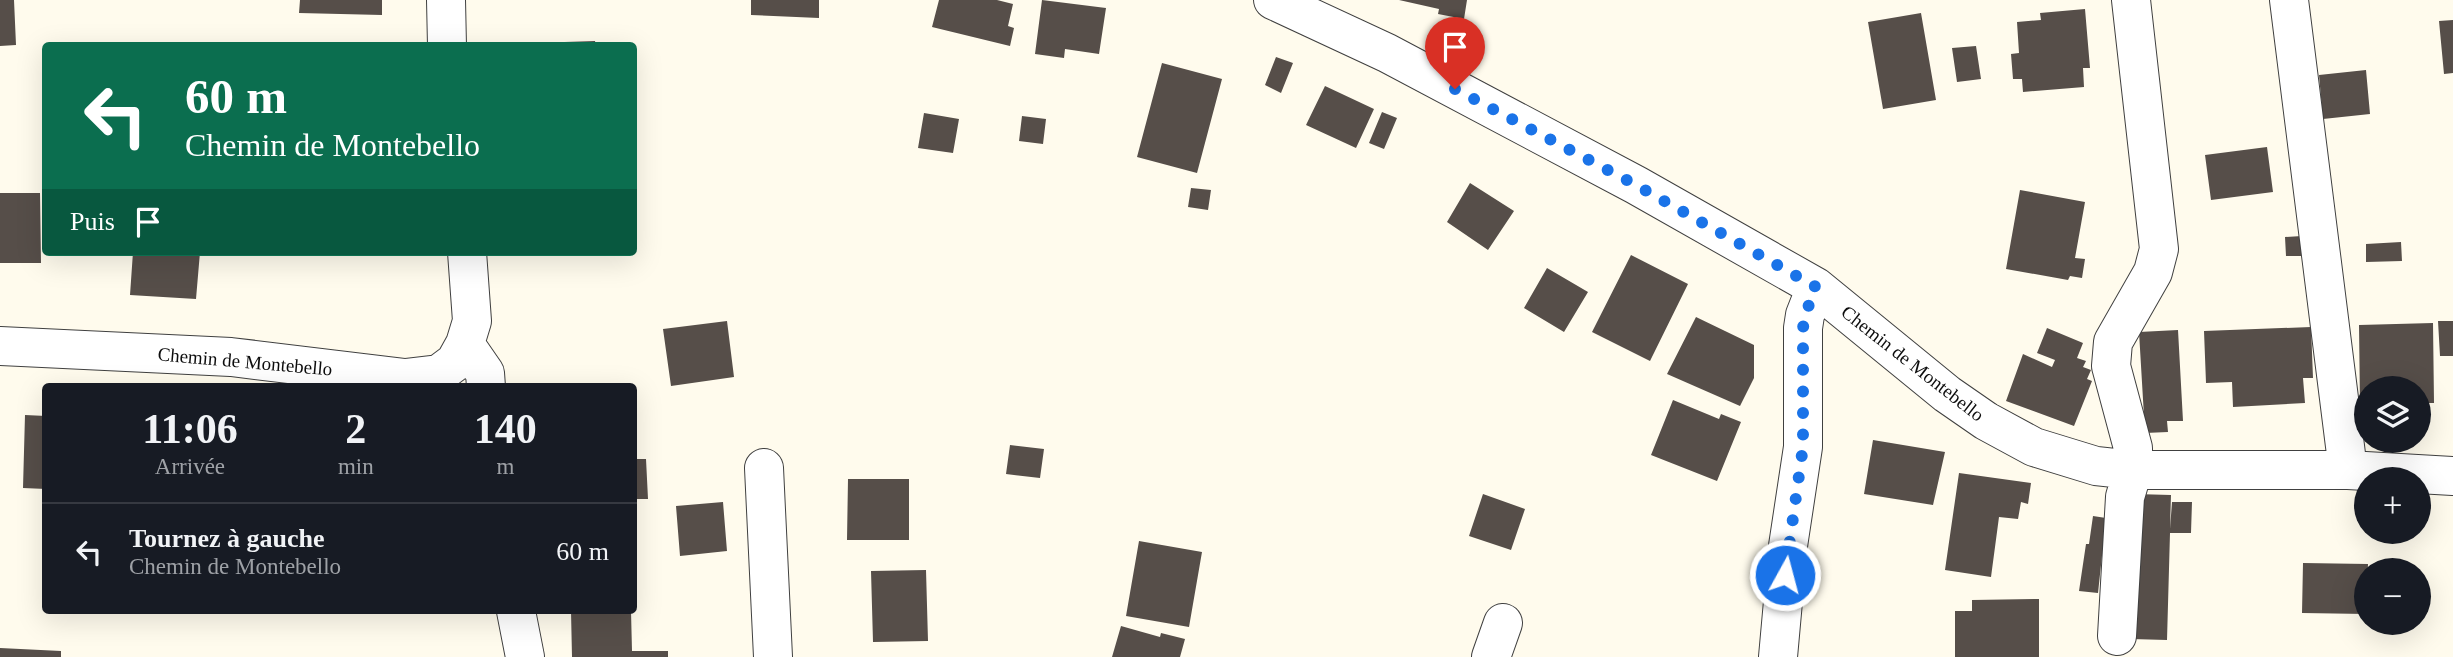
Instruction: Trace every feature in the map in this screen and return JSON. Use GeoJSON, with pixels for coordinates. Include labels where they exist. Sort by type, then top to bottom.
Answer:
{"type":"FeatureCollection","features":[{"type":"Feature","properties":{"kind":"street"},"geometry":{"type":"LineString","coordinates":[[446,0],[447,42]]}},
{"type":"Feature","properties":{"kind":"street","name":"Chemin de Montebello"},"geometry":{"type":"LineString","coordinates":[[1273,0],[1376,47],[1435,78],[1636,185],[1816,287],[1947,394],[1986,421],[2034,447],[2096,466],[2133,470],[2348,470],[2453,476]]}},
{"type":"Feature","properties":{"kind":"street"},"geometry":{"type":"LineString","coordinates":[[2117,636],[2126,497],[2133,470],[2133,448],[2111,366],[2113,342],[2153,272],[2159,249],[2132,0]]}},
{"type":"Feature","properties":{"kind":"street"},"geometry":{"type":"LineString","coordinates":[[2289,0],[2348,470]]}},
{"type":"Feature","properties":{"kind":"street"},"geometry":{"type":"LineString","coordinates":[[467,256],[472,321],[466,344],[485,373],[486,383]]}},
{"type":"Feature","properties":{"kind":"street"},"geometry":{"type":"LineString","coordinates":[[1778,657],[1788,546],[1803,447],[1803,328],[1816,287]]}},
{"type":"Feature","properties":{"kind":"street","name":"Chemin de Montebello"},"geometry":{"type":"LineString","coordinates":[[0,346],[231,357],[405,378],[439,373],[455,362],[466,344]]}},
{"type":"Feature","properties":{"kind":"street"},"geometry":{"type":"LineString","coordinates":[[764,468],[773,657]]}},
{"type":"Feature","properties":{"kind":"street"},"geometry":{"type":"LineString","coordinates":[[517,614],[525,657]]}},
{"type":"Feature","properties":{"kind":"building"},"geometry":{"type":"Polygon","coordinates":[[[0,0],[14,0],[16,45],[0,46],[0,0]]]}},
{"type":"Feature","properties":{"kind":"building"},"geometry":{"type":"Polygon","coordinates":[[[300,0],[382,0],[382,15],[299,13],[300,0]]]}},
{"type":"Feature","properties":{"kind":"building"},"geometry":{"type":"Polygon","coordinates":[[[751,0],[819,0],[819,18],[751,15],[751,0]]]}},
{"type":"Feature","properties":{"kind":"building"},"geometry":{"type":"Polygon","coordinates":[[[939,0],[997,0],[1013,4],[1008,26],[1014,28],[1010,46],[932,27],[939,0]]]}},
{"type":"Feature","properties":{"kind":"building"},"geometry":{"type":"Polygon","coordinates":[[[1042,0],[1106,8],[1099,54],[1065,49],[1064,58],[1035,54],[1042,0]]]}},
{"type":"Feature","properties":{"kind":"building"},"geometry":{"type":"Polygon","coordinates":[[[1399,0],[1467,0],[1464,19],[1438,14],[1439,9],[1399,0]]]}},
{"type":"Feature","properties":{"kind":"building"},"geometry":{"type":"Polygon","coordinates":[[[2085,9],[2090,68],[2083,68],[2084,87],[2023,92],[2022,79],[2013,79],[2011,54],[2019,53],[2017,22],[2041,20],[2040,13],[2085,9]]]}},
{"type":"Feature","properties":{"kind":"building"},"geometry":{"type":"Polygon","coordinates":[[[1921,13],[1936,100],[1883,109],[1868,22],[1921,13]]]}},
{"type":"Feature","properties":{"kind":"building"},"geometry":{"type":"Polygon","coordinates":[[[2453,20],[2453,73],[2444,74],[2439,21],[2453,20]]]}},
{"type":"Feature","properties":{"kind":"building"},"geometry":{"type":"Polygon","coordinates":[[[1976,46],[1981,79],[1957,82],[1952,48],[1976,46]]]}},
{"type":"Feature","properties":{"kind":"building"},"geometry":{"type":"Polygon","coordinates":[[[1276,57],[1293,63],[1281,93],[1265,85],[1276,57]]]}},
{"type":"Feature","properties":{"kind":"building"},"geometry":{"type":"Polygon","coordinates":[[[1162,63],[1222,79],[1197,173],[1137,157],[1162,63]]]}},
{"type":"Feature","properties":{"kind":"building"},"geometry":{"type":"Polygon","coordinates":[[[2366,70],[2370,114],[2323,119],[2319,75],[2366,70]]]}},
{"type":"Feature","properties":{"kind":"building"},"geometry":{"type":"Polygon","coordinates":[[[1325,86],[1374,109],[1356,148],[1306,125],[1325,86]]]}},
{"type":"Feature","properties":{"kind":"building"},"geometry":{"type":"Polygon","coordinates":[[[1382,112],[1397,118],[1384,149],[1369,143],[1382,112]]]}},
{"type":"Feature","properties":{"kind":"building"},"geometry":{"type":"Polygon","coordinates":[[[924,113],[959,119],[953,153],[918,148],[924,113]]]}},
{"type":"Feature","properties":{"kind":"building"},"geometry":{"type":"Polygon","coordinates":[[[1022,116],[1046,119],[1043,144],[1019,141],[1022,116]]]}},
{"type":"Feature","properties":{"kind":"building"},"geometry":{"type":"Polygon","coordinates":[[[2267,147],[2273,192],[2211,200],[2205,155],[2267,147]]]}},
{"type":"Feature","properties":{"kind":"building"},"geometry":{"type":"Polygon","coordinates":[[[1470,183],[1514,211],[1488,250],[1447,222],[1470,183]]]}},
{"type":"Feature","properties":{"kind":"building"},"geometry":{"type":"Polygon","coordinates":[[[1191,188],[1211,190],[1208,210],[1188,207],[1191,188]]]}},
{"type":"Feature","properties":{"kind":"building"},"geometry":{"type":"Polygon","coordinates":[[[2020,190],[2085,202],[2075,258],[2085,259],[2082,278],[2070,276],[2068,280],[2006,269],[2020,190]]]}},
{"type":"Feature","properties":{"kind":"building"},"geometry":{"type":"Polygon","coordinates":[[[0,193],[40,193],[41,263],[0,263],[0,193]]]}},
{"type":"Feature","properties":{"kind":"building"},"geometry":{"type":"Polygon","coordinates":[[[2302,236],[2303,256],[2286,256],[2285,237],[2302,236]]]}},
{"type":"Feature","properties":{"kind":"building"},"geometry":{"type":"Polygon","coordinates":[[[2401,242],[2402,261],[2366,262],[2366,244],[2401,242]]]}},
{"type":"Feature","properties":{"kind":"building"},"geometry":{"type":"Polygon","coordinates":[[[1631,255],[1688,284],[1650,361],[1592,332],[1631,255]]]}},
{"type":"Feature","properties":{"kind":"building"},"geometry":{"type":"Polygon","coordinates":[[[133,256],[200,256],[196,299],[130,295],[133,256]]]}},
{"type":"Feature","properties":{"kind":"building"},"geometry":{"type":"Polygon","coordinates":[[[1547,268],[1588,292],[1564,332],[1524,308],[1547,268]]]}},
{"type":"Feature","properties":{"kind":"building"},"geometry":{"type":"Polygon","coordinates":[[[1696,317],[1754,345],[1754,378],[1740,406],[1667,374],[1696,317]]]}},
{"type":"Feature","properties":{"kind":"building"},"geometry":{"type":"Polygon","coordinates":[[[727,321],[734,377],[671,386],[663,329],[727,321]]]}},
{"type":"Feature","properties":{"kind":"building"},"geometry":{"type":"Polygon","coordinates":[[[2438,321],[2453,321],[2453,356],[2440,356],[2438,321]]]}},
{"type":"Feature","properties":{"kind":"building"},"geometry":{"type":"Polygon","coordinates":[[[2433,323],[2434,403],[2431,403],[2431,376],[2360,376],[2359,325],[2433,323]]]}},
{"type":"Feature","properties":{"kind":"building"},"geometry":{"type":"Polygon","coordinates":[[[2311,327],[2313,378],[2303,378],[2305,403],[2233,407],[2232,382],[2206,383],[2204,331],[2311,327]]]}},
{"type":"Feature","properties":{"kind":"building"},"geometry":{"type":"Polygon","coordinates":[[[2047,328],[2083,343],[2077,358],[2086,361],[2083,367],[2091,370],[2087,379],[2092,381],[2074,426],[2006,401],[2023,354],[2052,367],[2055,360],[2037,353],[2047,328]]]}},
{"type":"Feature","properties":{"kind":"building"},"geometry":{"type":"Polygon","coordinates":[[[2178,330],[2183,421],[2167,421],[2168,432],[2145,433],[2139,332],[2178,330]]]}},
{"type":"Feature","properties":{"kind":"building"},"geometry":{"type":"Polygon","coordinates":[[[1673,400],[1719,419],[1721,414],[1741,422],[1717,481],[1651,455],[1673,400]]]}},
{"type":"Feature","properties":{"kind":"building"},"geometry":{"type":"Polygon","coordinates":[[[25,415],[42,416],[42,489],[23,488],[25,415]]]}},
{"type":"Feature","properties":{"kind":"building"},"geometry":{"type":"Polygon","coordinates":[[[1873,440],[1945,452],[1933,505],[1864,494],[1873,440]]]}},
{"type":"Feature","properties":{"kind":"building"},"geometry":{"type":"Polygon","coordinates":[[[1010,445],[1044,449],[1040,478],[1006,474],[1010,445]]]}},
{"type":"Feature","properties":{"kind":"building"},"geometry":{"type":"Polygon","coordinates":[[[637,459],[646,459],[648,499],[637,499],[637,459]]]}},
{"type":"Feature","properties":{"kind":"building"},"geometry":{"type":"Polygon","coordinates":[[[1959,473],[2031,483],[2028,504],[2021,502],[2018,519],[1999,517],[1991,577],[1945,570],[1959,473]]]}},
{"type":"Feature","properties":{"kind":"building"},"geometry":{"type":"Polygon","coordinates":[[[848,479],[909,479],[909,540],[847,540],[848,479]]]}},
{"type":"Feature","properties":{"kind":"building"},"geometry":{"type":"Polygon","coordinates":[[[1483,494],[1525,509],[1511,550],[1469,536],[1483,494]]]}},
{"type":"Feature","properties":{"kind":"building"},"geometry":{"type":"Polygon","coordinates":[[[2135,494],[2171,495],[2170,529],[2172,502],[2192,502],[2191,533],[2170,533],[2167,640],[2131,639],[2135,494]]]}},
{"type":"Feature","properties":{"kind":"building"},"geometry":{"type":"Polygon","coordinates":[[[723,502],[727,551],[680,556],[676,506],[723,502]]]}},
{"type":"Feature","properties":{"kind":"building"},"geometry":{"type":"Polygon","coordinates":[[[2093,516],[2106,518],[2098,593],[2079,591],[2093,516]]]}},
{"type":"Feature","properties":{"kind":"building"},"geometry":{"type":"Polygon","coordinates":[[[1139,541],[1202,552],[1189,627],[1126,616],[1139,541]]]}},
{"type":"Feature","properties":{"kind":"building"},"geometry":{"type":"Polygon","coordinates":[[[2303,563],[2354,564],[2354,614],[2302,613],[2303,563]]]}},
{"type":"Feature","properties":{"kind":"building"},"geometry":{"type":"Polygon","coordinates":[[[926,570],[928,641],[873,642],[871,571],[926,570]]]}},
{"type":"Feature","properties":{"kind":"building"},"geometry":{"type":"Polygon","coordinates":[[[2039,599],[2039,657],[1955,657],[1955,611],[1972,611],[1972,600],[2039,599]]]}},
{"type":"Feature","properties":{"kind":"building"},"geometry":{"type":"Polygon","coordinates":[[[571,614],[631,614],[632,651],[668,651],[668,657],[572,657],[571,614]]]}},
{"type":"Feature","properties":{"kind":"building"},"geometry":{"type":"Polygon","coordinates":[[[1121,626],[1160,637],[1161,633],[1185,639],[1180,657],[1112,657],[1121,626]]]}},
{"type":"Feature","properties":{"kind":"building"},"geometry":{"type":"Polygon","coordinates":[[[0,648],[61,651],[61,657],[0,657],[0,648]]]}},
{"type":"Feature","properties":{"kind":"route"},"geometry":{"type":"LineString","coordinates":[[1455,89],[1636,185],[1816,287],[1803,328],[1803,447],[1785,575]]}}]}
